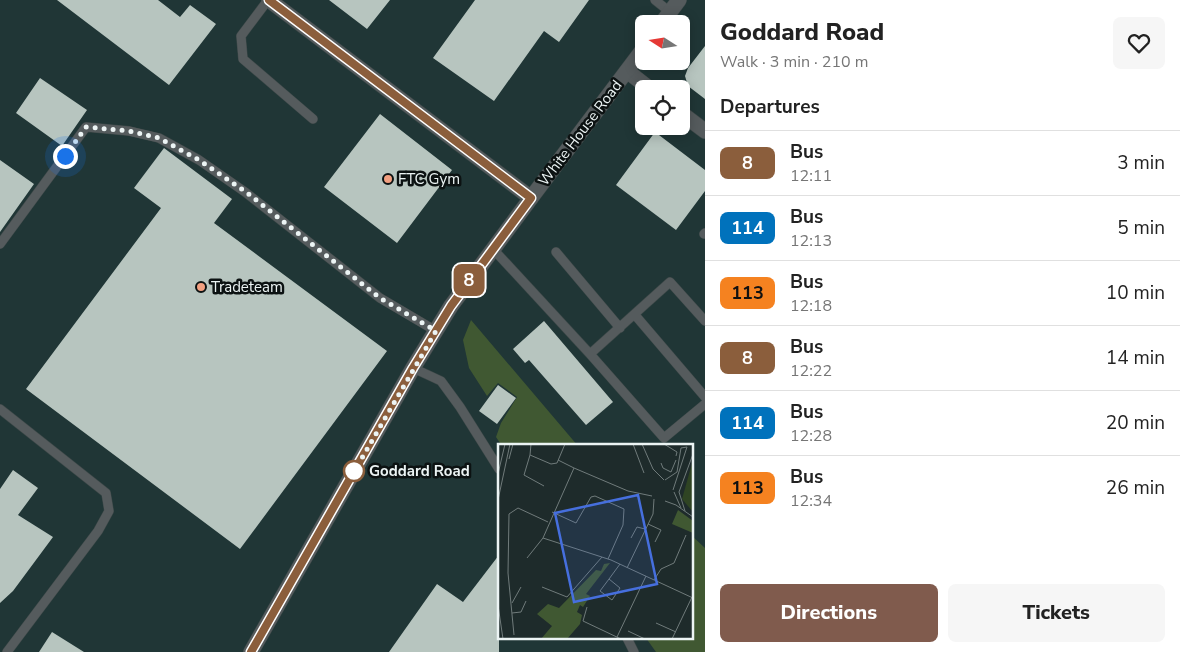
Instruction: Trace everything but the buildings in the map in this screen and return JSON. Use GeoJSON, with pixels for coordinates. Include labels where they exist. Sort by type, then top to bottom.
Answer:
{"type":"FeatureCollection","features":[{"type":"Feature","properties":{"kind":"street"},"geometry":{"type":"LineString","coordinates":[[269,0],[531,198]]}},
{"type":"Feature","properties":{"kind":"street","name":"White House Road"},"geometry":{"type":"LineString","coordinates":[[251,652],[413,368],[451,306],[635,61]]}},
{"type":"Feature","properties":{"kind":"street"},"geometry":{"type":"LineString","coordinates":[[627,72],[638,80]]}},
{"type":"Feature","properties":{"kind":"street"},"geometry":{"type":"LineString","coordinates":[[690,119],[705,131]]}},
{"type":"Feature","properties":{"kind":"lane"},"geometry":{"type":"LineString","coordinates":[[269,0],[241,36],[243,59],[313,119]]}},
{"type":"Feature","properties":{"kind":"lane"},"geometry":{"type":"LineString","coordinates":[[655,0],[670,12]]}},
{"type":"Feature","properties":{"kind":"lane"},"geometry":{"type":"LineString","coordinates":[[0,244],[86,127],[129,131],[159,138],[199,160],[246,192],[380,298],[436,331]]}},
{"type":"Feature","properties":{"kind":"lane"},"geometry":{"type":"LineString","coordinates":[[493,249],[664,438],[705,404]]}},
{"type":"Feature","properties":{"kind":"lane"},"geometry":{"type":"LineString","coordinates":[[556,252],[620,328]]}},
{"type":"Feature","properties":{"kind":"lane"},"geometry":{"type":"LineString","coordinates":[[590,354],[670,282],[705,321]]}},
{"type":"Feature","properties":{"kind":"lane"},"geometry":{"type":"LineString","coordinates":[[635,315],[705,397]]}},
{"type":"Feature","properties":{"kind":"lane"},"geometry":{"type":"LineString","coordinates":[[413,368],[440,381],[460,407],[498,467]]}},
{"type":"Feature","properties":{"kind":"lane"},"geometry":{"type":"LineString","coordinates":[[0,409],[106,493],[110,511],[98,531],[7,652]]}},
{"type":"Feature","properties":{"kind":"lane"},"geometry":{"type":"LineString","coordinates":[[628,640],[634,652]]}},
{"type":"Feature","properties":{"kind":"shaded area"},"geometry":{"type":"Polygon","coordinates":[[[0,0],[705,0],[705,652],[0,652],[0,0]]]}},
{"type":"Feature","properties":{"kind":"green space"},"geometry":{"type":"Polygon","coordinates":[[[471,320],[576,444],[501,444],[496,437],[501,423],[517,397],[498,383],[487,396],[469,368],[463,340],[471,320]]]}},
{"type":"Feature","properties":{"kind":"green space"},"geometry":{"type":"Polygon","coordinates":[[[692,536],[705,548],[705,652],[656,652],[647,640],[692,640],[692,536]]]}},
{"type":"Feature","properties":{"kind":"bus line","name":"8"},"geometry":{"type":"LineString","coordinates":[[251,652],[413,368],[451,306],[531,198],[269,0]]}},
{"type":"Feature","properties":{"kind":"place","name":"FTC Gym"},"geometry":{"type":"Point","coordinates":[388,179]}},
{"type":"Feature","properties":{"kind":"place","name":"Tradeteam"},"geometry":{"type":"Point","coordinates":[201,287]}},
{"type":"Feature","properties":{"kind":"place","name":"Goddard Road"},"geometry":{"type":"Point","coordinates":[354,471]}},
{"type":"Feature","properties":{"kind":"route"},"geometry":{"type":"LineString","coordinates":[[65,156],[86,127],[129,131],[159,138],[199,160],[246,192],[380,298],[436,331],[352,475],[354,471]]}}]}
